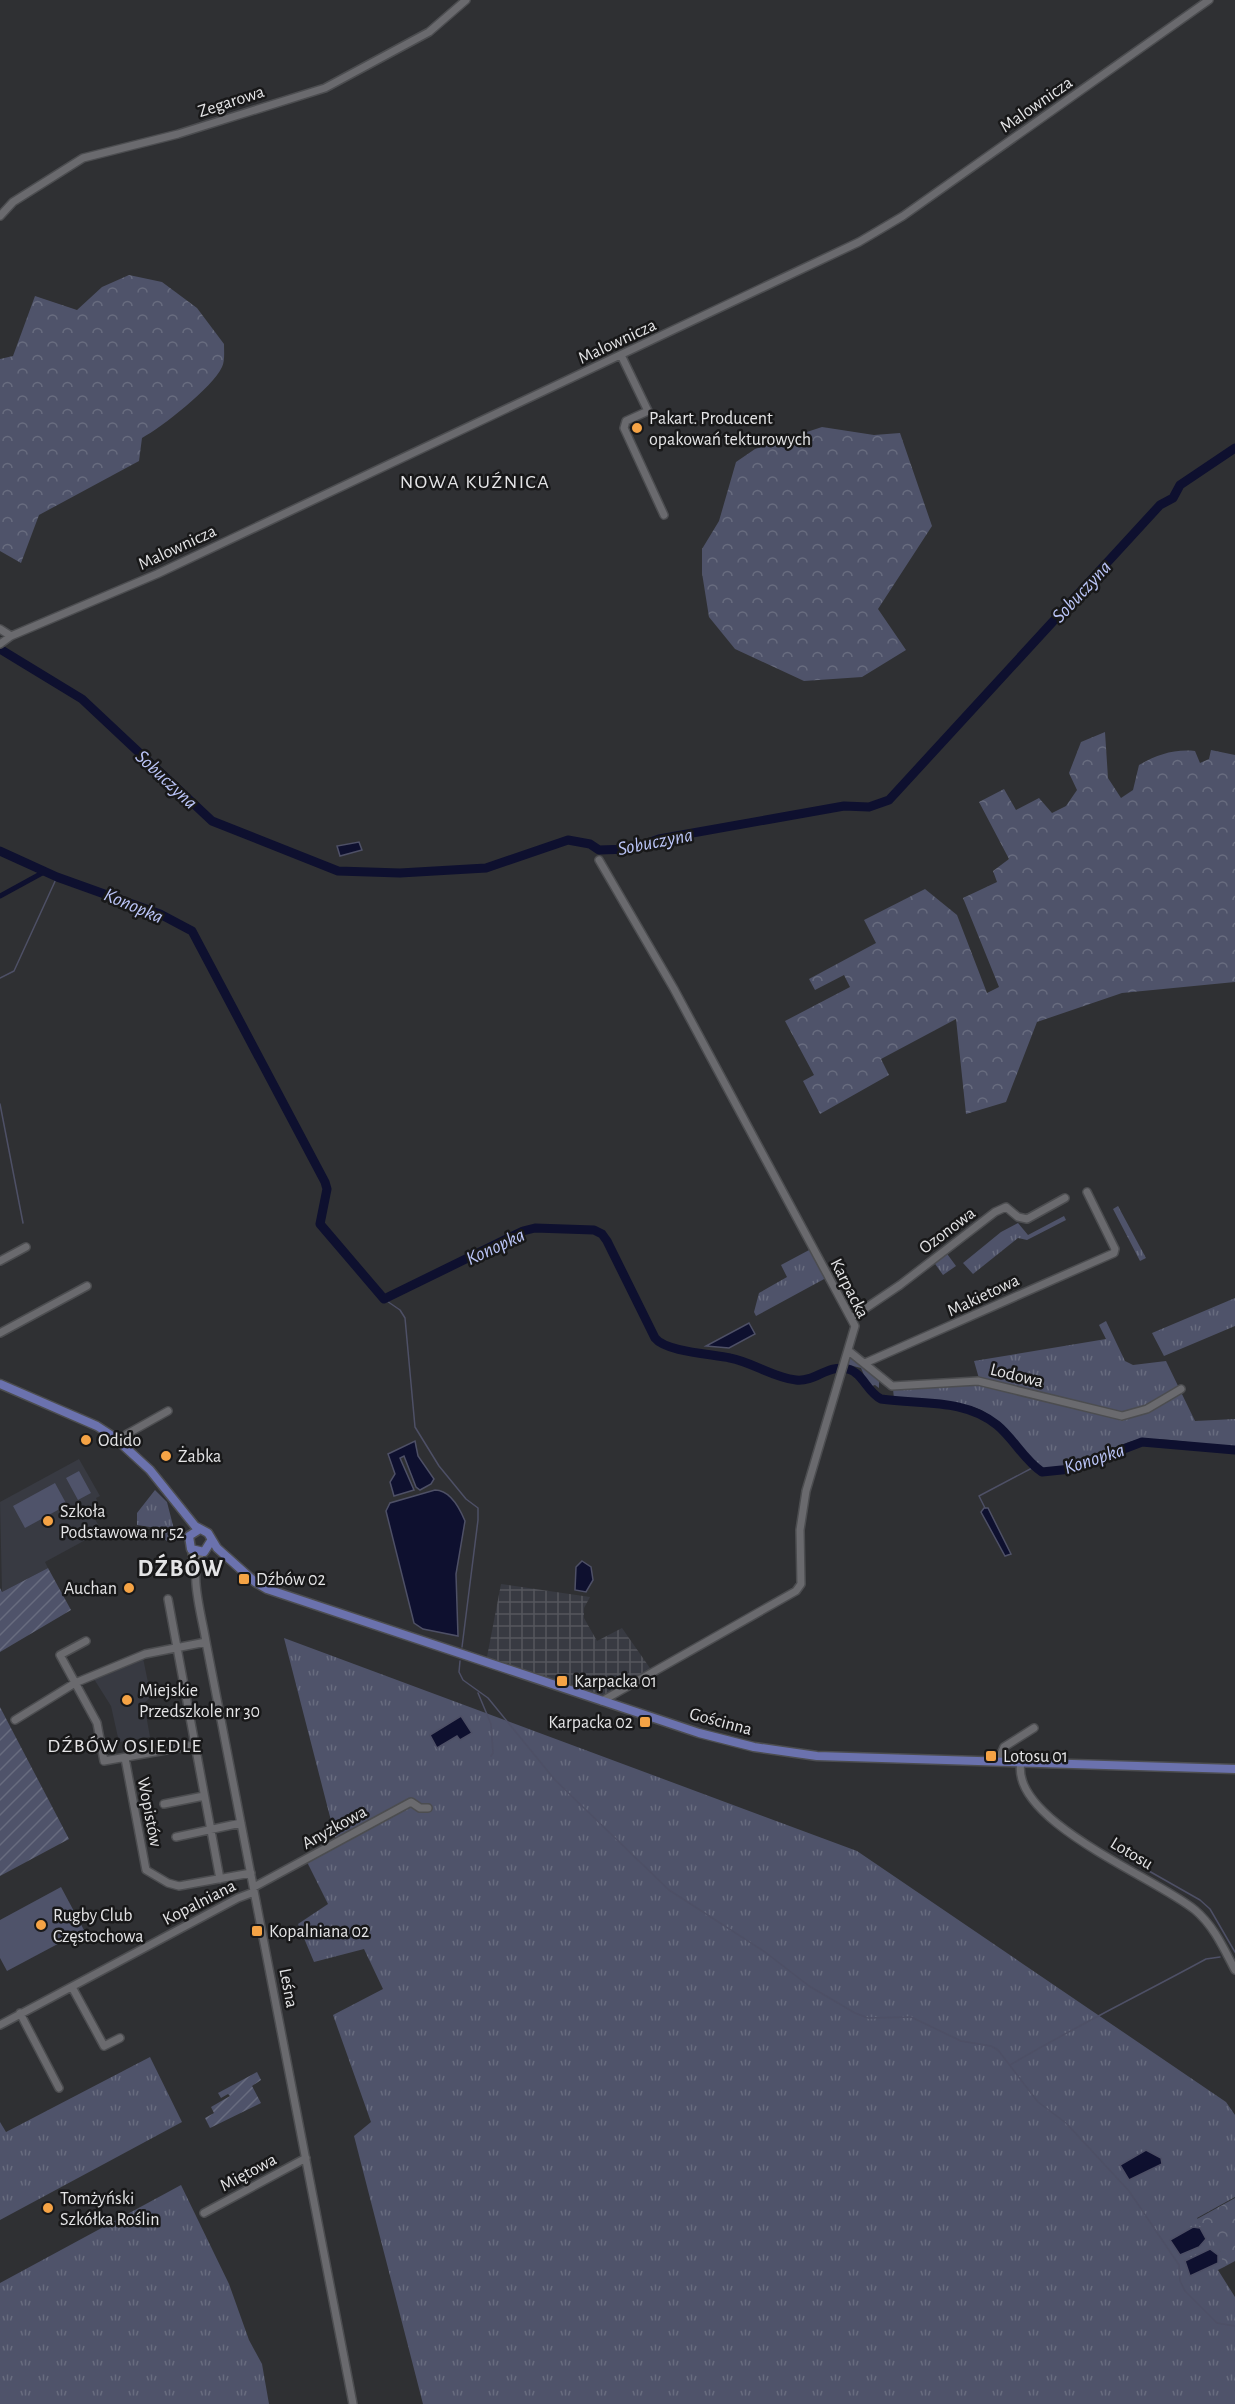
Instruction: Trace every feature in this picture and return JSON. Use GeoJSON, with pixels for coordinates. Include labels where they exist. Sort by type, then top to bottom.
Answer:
{"type":"FeatureCollection","features":[{"type":"Feature","properties":{"kind":"main road"},"geometry":{"type":"LineString","coordinates":[[0,1384],[97,1426],[120,1442],[150,1470],[184,1513],[195,1531],[208,1533],[207,1548],[192,1550],[188,1541],[195,1531]]}},
{"type":"Feature","properties":{"kind":"main road","name":"Gościnna"},"geometry":{"type":"LineString","coordinates":[[207,1548],[230,1560],[255,1582],[279,1594],[721,1740],[786,1753],[1235,1769]]}},
{"type":"Feature","properties":{"kind":"street","name":"Zegarowa"},"geometry":{"type":"LineString","coordinates":[[0,216],[13,202],[83,158],[178,134],[325,88],[429,32],[444,22],[466,0]]}},
{"type":"Feature","properties":{"kind":"street","name":"Malownicza"},"geometry":{"type":"LineString","coordinates":[[1,643],[10,636],[157,574],[818,263],[903,216],[1209,0]]}},
{"type":"Feature","properties":{"kind":"street"},"geometry":{"type":"LineString","coordinates":[[621,355],[648,411],[626,421],[624,428],[664,515]]}},
{"type":"Feature","properties":{"kind":"street"},"geometry":{"type":"LineString","coordinates":[[0,629],[10,636]]}},
{"type":"Feature","properties":{"kind":"street","name":"Karpacka"},"geometry":{"type":"LineString","coordinates":[[599,860],[674,989],[851,1318],[855,1332],[806,1491],[801,1530],[801,1584],[796,1591],[602,1701]]}},
{"type":"Feature","properties":{"kind":"street","name":"Makietowa"},"geometry":{"type":"LineString","coordinates":[[865,1363],[1114,1253],[1115,1249],[1087,1192]]}},
{"type":"Feature","properties":{"kind":"street","name":"Ozonowa"},"geometry":{"type":"LineString","coordinates":[[851,1318],[900,1285],[995,1212],[1006,1207],[1018,1217],[1027,1219],[1065,1198]]}},
{"type":"Feature","properties":{"kind":"street"},"geometry":{"type":"LineString","coordinates":[[0,1261],[26,1247]]}},
{"type":"Feature","properties":{"kind":"street"},"geometry":{"type":"LineString","coordinates":[[0,1333],[87,1286]]}},
{"type":"Feature","properties":{"kind":"street","name":"Lodowa"},"geometry":{"type":"LineString","coordinates":[[850,1352],[892,1386],[978,1381],[1122,1416],[1148,1409],[1181,1389]]}},
{"type":"Feature","properties":{"kind":"street"},"geometry":{"type":"LineString","coordinates":[[120,1442],[128,1434],[168,1412]]}},
{"type":"Feature","properties":{"kind":"street","name":"Leśna"},"geometry":{"type":"LineString","coordinates":[[196,1578],[197,1559],[207,1548]]}},
{"type":"Feature","properties":{"kind":"street","name":"Leśna"},"geometry":{"type":"LineString","coordinates":[[192,1550],[206,1642],[353,2404]]}},
{"type":"Feature","properties":{"kind":"street"},"geometry":{"type":"LineString","coordinates":[[168,1599],[220,1879]]}},
{"type":"Feature","properties":{"kind":"street"},"geometry":{"type":"LineString","coordinates":[[86,1641],[60,1655],[97,1724],[104,1761],[195,1745]]}},
{"type":"Feature","properties":{"kind":"street"},"geometry":{"type":"LineString","coordinates":[[15,1720],[75,1683],[146,1654],[206,1642]]}},
{"type":"Feature","properties":{"kind":"street"},"geometry":{"type":"LineString","coordinates":[[998,1761],[1004,1747],[1034,1728]]}},
{"type":"Feature","properties":{"kind":"street","name":"Wopistów"},"geometry":{"type":"LineString","coordinates":[[125,1758],[146,1870],[168,1883],[179,1886],[251,1873]]}},
{"type":"Feature","properties":{"kind":"street","name":"Lotosu"},"geometry":{"type":"LineString","coordinates":[[1021,1762],[1020,1778],[1027,1794],[1038,1806],[1079,1839],[1176,1895],[1197,1912],[1211,1928],[1235,1971]]}},
{"type":"Feature","properties":{"kind":"street"},"geometry":{"type":"LineString","coordinates":[[164,1804],[204,1796]]}},
{"type":"Feature","properties":{"kind":"street","name":"Anyżkowa"},"geometry":{"type":"LineString","coordinates":[[254,1889],[411,1802],[420,1808],[428,1808]]}},
{"type":"Feature","properties":{"kind":"street"},"geometry":{"type":"LineString","coordinates":[[176,1837],[241,1823]]}},
{"type":"Feature","properties":{"kind":"street","name":"Kopalniana"},"geometry":{"type":"LineString","coordinates":[[0,2025],[254,1889]]}},
{"type":"Feature","properties":{"kind":"street"},"geometry":{"type":"LineString","coordinates":[[72,1987],[104,2046],[120,2038]]}},
{"type":"Feature","properties":{"kind":"street"},"geometry":{"type":"LineString","coordinates":[[20,2013],[59,2088]]}},
{"type":"Feature","properties":{"kind":"street","name":"Miętowa"},"geometry":{"type":"LineString","coordinates":[[204,2213],[306,2158]]}},
{"type":"Feature","properties":{"kind":"shaded area"},"geometry":{"type":"Polygon","coordinates":[[[359,842],[362,850],[340,856],[337,846],[359,842]]]}},
{"type":"Feature","properties":{"kind":"shaded area"},"geometry":{"type":"Polygon","coordinates":[[[749,1323],[755,1334],[729,1348],[706,1346],[749,1323]]]}},
{"type":"Feature","properties":{"kind":"shaded area"},"geometry":{"type":"Polygon","coordinates":[[[415,1441],[418,1456],[434,1479],[431,1484],[420,1490],[416,1487],[404,1456],[400,1458],[414,1490],[394,1496],[390,1482],[395,1474],[388,1454],[415,1441]]]}},
{"type":"Feature","properties":{"kind":"shaded area","name":"Szkoła Podstawowa nr 52"},"geometry":{"type":"Polygon","coordinates":[[[79,1459],[100,1496],[96,1498],[99,1505],[90,1511],[102,1531],[45,1562],[48,1568],[2,1592],[0,1502],[79,1459]]]}},
{"type":"Feature","properties":{"kind":"shaded area"},"geometry":{"type":"Polygon","coordinates":[[[435,1490],[450,1497],[465,1521],[456,1574],[458,1636],[423,1629],[414,1623],[386,1511],[390,1503],[435,1490]]]}},
{"type":"Feature","properties":{"kind":"shaded area"},"geometry":{"type":"Polygon","coordinates":[[[984,1508],[988,1508],[1011,1554],[1005,1556],[981,1512],[984,1508]]]}},
{"type":"Feature","properties":{"kind":"shaded area"},"geometry":{"type":"Polygon","coordinates":[[[582,1561],[591,1567],[593,1580],[586,1592],[575,1590],[576,1567],[582,1561]]]}},
{"type":"Feature","properties":{"kind":"shaded area"},"geometry":{"type":"Polygon","coordinates":[[[501,1584],[590,1597],[584,1608],[584,1618],[597,1641],[622,1628],[652,1671],[602,1701],[486,1662],[501,1584]]]}},
{"type":"Feature","properties":{"kind":"shaded area","name":"Miejskie Przedszkole nr 30"},"geometry":{"type":"Polygon","coordinates":[[[143,1658],[151,1697],[144,1703],[150,1737],[119,1742],[111,1706],[94,1679],[143,1658]]]}},
{"type":"Feature","properties":{"kind":"shaded area"},"geometry":{"type":"Polygon","coordinates":[[[461,1716],[472,1733],[460,1740],[457,1736],[437,1748],[430,1735],[461,1716]]]}},
{"type":"Feature","properties":{"kind":"shaded area"},"geometry":{"type":"Polygon","coordinates":[[[1146,2150],[1161,2158],[1162,2164],[1129,2180],[1120,2165],[1146,2150]]]}},
{"type":"Feature","properties":{"kind":"shaded area"},"geometry":{"type":"Polygon","coordinates":[[[1193,2227],[1200,2228],[1206,2239],[1199,2247],[1180,2255],[1170,2240],[1193,2227]]]}},
{"type":"Feature","properties":{"kind":"shaded area"},"geometry":{"type":"Polygon","coordinates":[[[1210,2249],[1218,2255],[1218,2263],[1190,2276],[1185,2261],[1210,2249]]]}},
{"type":"Feature","properties":{"kind":"green space"},"geometry":{"type":"Polygon","coordinates":[[[129,275],[162,282],[197,308],[224,344],[223,365],[217,376],[198,396],[142,438],[139,461],[39,515],[21,563],[0,551],[0,359],[13,356],[35,296],[77,310],[102,287],[129,275]]]}},
{"type":"Feature","properties":{"kind":"green space"},"geometry":{"type":"Polygon","coordinates":[[[822,427],[874,435],[900,433],[932,526],[878,609],[906,650],[862,677],[804,681],[735,649],[709,617],[702,573],[702,549],[719,521],[736,462],[755,449],[822,427]]]}},
{"type":"Feature","properties":{"kind":"green space"},"geometry":{"type":"Polygon","coordinates":[[[1105,732],[1108,778],[1121,798],[1133,790],[1139,765],[1159,756],[1172,752],[1195,751],[1200,763],[1209,759],[1211,750],[1235,755],[1235,982],[1122,993],[1037,1022],[1006,1102],[966,1114],[956,1019],[881,1059],[889,1075],[820,1114],[803,1081],[814,1075],[785,1021],[850,987],[844,975],[815,990],[809,979],[876,943],[864,920],[925,889],[957,915],[987,993],[999,987],[963,898],[997,882],[993,871],[1009,859],[979,802],[1004,789],[1016,810],[1039,798],[1052,813],[1066,806],[1077,790],[1069,773],[1081,742],[1105,732]]]}},
{"type":"Feature","properties":{"kind":"green space"},"geometry":{"type":"Polygon","coordinates":[[[1118,1206],[1146,1258],[1140,1261],[1113,1209],[1118,1206]]]}},
{"type":"Feature","properties":{"kind":"green space"},"geometry":{"type":"Polygon","coordinates":[[[1064,1216],[1066,1220],[1027,1240],[1018,1238],[973,1274],[963,1263],[1001,1232],[1018,1223],[1028,1235],[1064,1216]]]}},
{"type":"Feature","properties":{"kind":"green space"},"geometry":{"type":"Polygon","coordinates":[[[811,1249],[826,1278],[756,1316],[754,1312],[759,1293],[787,1277],[781,1265],[811,1249]]]}},
{"type":"Feature","properties":{"kind":"green space"},"geometry":{"type":"Polygon","coordinates":[[[945,1251],[956,1266],[943,1275],[933,1261],[945,1251]]]}},
{"type":"Feature","properties":{"kind":"green space"},"geometry":{"type":"Polygon","coordinates":[[[1235,1298],[1235,1326],[1164,1356],[1152,1333],[1235,1298]]]}},
{"type":"Feature","properties":{"kind":"green space"},"geometry":{"type":"Polygon","coordinates":[[[1106,1321],[1125,1361],[1133,1365],[1166,1361],[1195,1421],[1235,1419],[1235,1448],[1143,1439],[1121,1445],[1070,1467],[1048,1471],[1033,1462],[999,1423],[981,1410],[950,1402],[894,1399],[893,1389],[980,1382],[974,1361],[1106,1339],[1099,1325],[1106,1321]]]}},
{"type":"Feature","properties":{"kind":"green space"},"geometry":{"type":"Polygon","coordinates":[[[854,1358],[879,1379],[879,1388],[875,1385],[869,1387],[861,1368],[849,1365],[849,1359],[854,1358]]]}},
{"type":"Feature","properties":{"kind":"green space"},"geometry":{"type":"Polygon","coordinates":[[[79,1471],[91,1493],[78,1500],[66,1478],[79,1471]]]}},
{"type":"Feature","properties":{"kind":"green space"},"geometry":{"type":"Polygon","coordinates":[[[55,1483],[67,1505],[25,1528],[13,1506],[55,1483]]]}},
{"type":"Feature","properties":{"kind":"green space"},"geometry":{"type":"Polygon","coordinates":[[[155,1490],[167,1502],[177,1541],[167,1541],[150,1527],[137,1525],[137,1513],[155,1490]]]}},
{"type":"Feature","properties":{"kind":"green space"},"geometry":{"type":"Polygon","coordinates":[[[48,1568],[71,1610],[0,1652],[0,1588],[2,1592],[48,1568]]]}},
{"type":"Feature","properties":{"kind":"green space"},"geometry":{"type":"Polygon","coordinates":[[[284,1638],[857,1851],[1226,2102],[1235,2115],[1235,2197],[1197,2218],[1222,2254],[1224,2267],[1218,2270],[1235,2297],[1235,2404],[423,2404],[354,2136],[371,2122],[333,2015],[383,1989],[364,1949],[314,1962],[298,1924],[328,1904],[306,1860],[337,1844],[284,1638]]]}},
{"type":"Feature","properties":{"kind":"green space"},"geometry":{"type":"Polygon","coordinates":[[[0,1707],[69,1839],[0,1876],[0,1707]]]}},
{"type":"Feature","properties":{"kind":"green space","name":"Rugby Club Częstochowa"},"geometry":{"type":"Polygon","coordinates":[[[61,1887],[84,1930],[7,1971],[0,1958],[0,1920],[61,1887]]]}},
{"type":"Feature","properties":{"kind":"green space"},"geometry":{"type":"Polygon","coordinates":[[[150,2057],[182,2122],[0,2220],[0,2122],[6,2132],[150,2057]]]}},
{"type":"Feature","properties":{"kind":"green space"},"geometry":{"type":"Polygon","coordinates":[[[257,2072],[261,2080],[252,2086],[261,2103],[210,2128],[205,2118],[214,2113],[211,2107],[230,2096],[228,2094],[221,2098],[218,2093],[257,2072]]]}},
{"type":"Feature","properties":{"kind":"green space"},"geometry":{"type":"Polygon","coordinates":[[[181,2185],[229,2284],[249,2340],[262,2364],[269,2404],[0,2404],[0,2283],[181,2185]]]}},
{"type":"Feature","properties":{"kind":"green space"},"geometry":{"type":"Polygon","coordinates":[[[1235,2198],[1235,2261],[1224,2267],[1220,2251],[1197,2219],[1235,2198]]]}},
{"type":"Feature","properties":{"kind":"waterway","name":"Sobuczyna"},"geometry":{"type":"LineString","coordinates":[[0,649],[82,699],[212,821],[338,871],[400,873],[486,868],[568,840],[590,844],[599,850],[631,849],[659,839],[844,806],[869,807],[889,800],[1160,505],[1173,498],[1180,485],[1235,448]]}},
{"type":"Feature","properties":{"kind":"waterway","name":"Konopka"},"geometry":{"type":"LineString","coordinates":[[0,851],[57,877],[160,914],[192,931],[325,1182],[327,1189],[320,1224],[384,1299],[523,1231],[535,1228],[594,1230],[602,1234],[607,1241],[655,1338],[669,1346],[738,1360],[788,1379],[803,1380],[834,1369],[848,1369],[858,1374],[872,1392],[881,1399],[942,1404],[971,1410],[997,1425],[1042,1472],[1071,1469],[1142,1442],[1235,1450]]}},
{"type":"Feature","properties":{"kind":"waterway"},"geometry":{"type":"LineString","coordinates":[[0,896],[44,872]]}},
{"type":"Feature","properties":{"kind":"waterway"},"geometry":{"type":"LineString","coordinates":[[0,978],[14,971],[57,877]]}},
{"type":"Feature","properties":{"kind":"waterway"},"geometry":{"type":"LineString","coordinates":[[0,1104],[23,1223]]}},
{"type":"Feature","properties":{"kind":"waterway"},"geometry":{"type":"LineString","coordinates":[[384,1299],[400,1310],[405,1318],[415,1427],[439,1466],[466,1499],[478,1508],[462,1647]]}},
{"type":"Feature","properties":{"kind":"waterway"},"geometry":{"type":"LineString","coordinates":[[985,1508],[979,1496],[1034,1467]]}},
{"type":"Feature","properties":{"kind":"waterway"},"geometry":{"type":"LineString","coordinates":[[460,1661],[459,1672],[463,1680],[488,1698],[555,1780],[669,1890],[765,1952],[809,1986],[855,2013],[868,2018],[911,2017],[961,2041],[991,2046],[998,2050],[1038,2102],[1066,2123],[1129,2191],[1179,2265],[1180,2281],[1185,2291],[1217,2323],[1235,2326]]}},
{"type":"Feature","properties":{"kind":"waterway"},"geometry":{"type":"LineString","coordinates":[[478,1693],[491,1724],[493,1753],[491,1756]]}},
{"type":"Feature","properties":{"kind":"waterway"},"geometry":{"type":"LineString","coordinates":[[1112,1850],[1200,1900],[1210,1909],[1235,1952]]}},
{"type":"Feature","properties":{"kind":"waterway"},"geometry":{"type":"LineString","coordinates":[[1010,2065],[1206,1959],[1220,1957]]}},
{"type":"Feature","properties":{"kind":"place","name":"Pakart. Producent opakowań tekturowych"},"geometry":{"type":"Point","coordinates":[637,428]}},
{"type":"Feature","properties":{"kind":"place","name":"Odido"},"geometry":{"type":"Point","coordinates":[86,1440]}},
{"type":"Feature","properties":{"kind":"place","name":"Żabka"},"geometry":{"type":"Point","coordinates":[166,1456]}},
{"type":"Feature","properties":{"kind":"place","name":"Szkoła Podstawowa nr 52"},"geometry":{"type":"Point","coordinates":[48,1521]}},
{"type":"Feature","properties":{"kind":"place","name":"Dźbów 02"},"geometry":{"type":"Point","coordinates":[244,1579]}},
{"type":"Feature","properties":{"kind":"place","name":"Auchan"},"geometry":{"type":"Point","coordinates":[129,1588]}},
{"type":"Feature","properties":{"kind":"place","name":"Karpacka 01"},"geometry":{"type":"Point","coordinates":[562,1681]}},
{"type":"Feature","properties":{"kind":"place","name":"Miejskie Przedszkole nr 30"},"geometry":{"type":"Point","coordinates":[127,1700]}},
{"type":"Feature","properties":{"kind":"place","name":"Karpacka 02"},"geometry":{"type":"Point","coordinates":[645,1722]}},
{"type":"Feature","properties":{"kind":"place","name":"Lotosu 01"},"geometry":{"type":"Point","coordinates":[991,1756]}},
{"type":"Feature","properties":{"kind":"place","name":"Rugby Club Częstochowa"},"geometry":{"type":"Point","coordinates":[41,1925]}},
{"type":"Feature","properties":{"kind":"place","name":"Kopalniana 02"},"geometry":{"type":"Point","coordinates":[257,1931]}},
{"type":"Feature","properties":{"kind":"place","name":"Tomżyński Szkółka Roślin"},"geometry":{"type":"Point","coordinates":[48,2208]}},
{"type":"Feature","properties":{"kind":"district","name":"NOWA KUŹNICA"},"geometry":{"type":"Point","coordinates":[475,481]}},
{"type":"Feature","properties":{"kind":"district","name":"DŹBÓW"},"geometry":{"type":"Point","coordinates":[181,1568]}},
{"type":"Feature","properties":{"kind":"district","name":"DŹBÓW OSIEDLE"},"geometry":{"type":"Point","coordinates":[125,1745]}}]}
